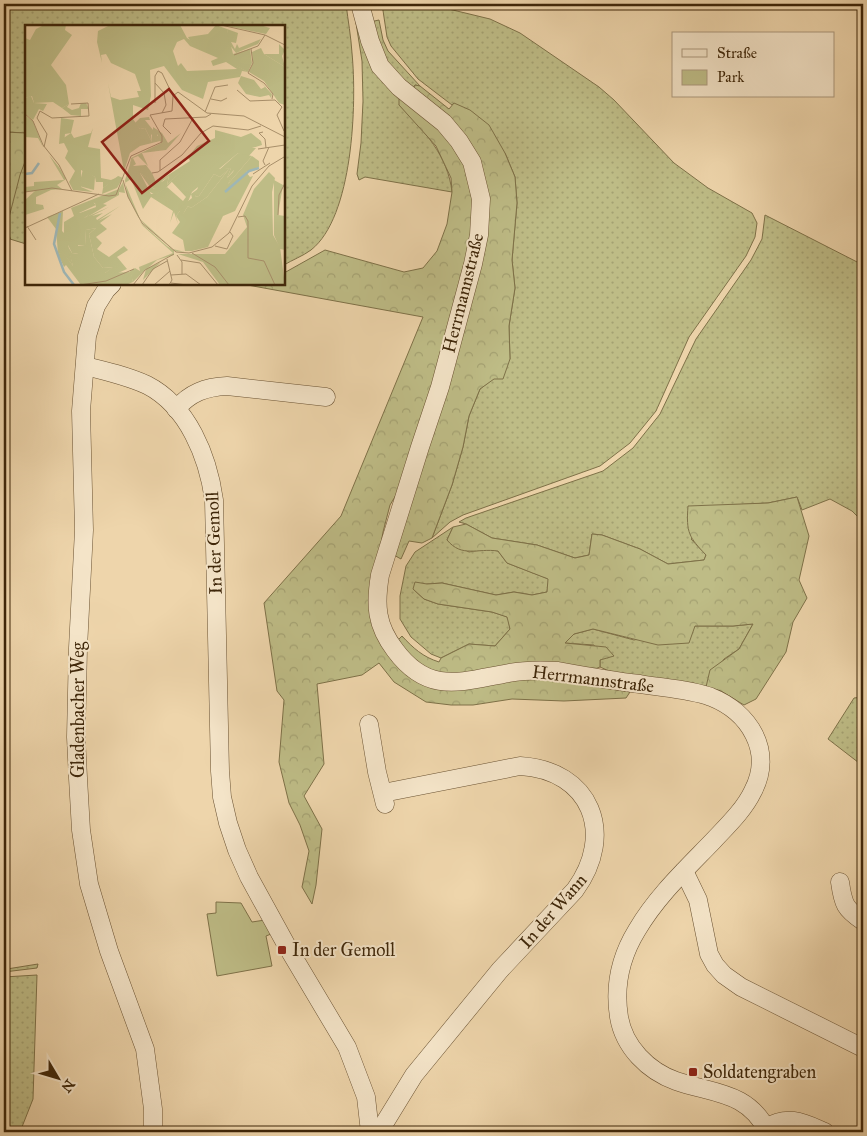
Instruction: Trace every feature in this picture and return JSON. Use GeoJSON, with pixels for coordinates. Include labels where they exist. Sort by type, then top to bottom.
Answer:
{"type":"FeatureCollection","features":[{"type":"Feature","properties":{"kind":"street","name":"Herrmannstraße"},"geometry":{"type":"LineString","coordinates":[[360,4],[370,41],[380,66],[398,87],[444,124],[459,141],[472,162],[481,199],[479,235],[440,387],[380,575],[377,612],[381,627],[388,642],[409,666],[418,673],[438,681],[460,682],[522,671],[558,671],[695,692],[719,701],[734,710],[745,721],[757,740],[760,765],[755,786],[730,823],[653,906],[637,930],[627,949],[618,983],[618,1006],[622,1028],[628,1042],[637,1055],[652,1068],[678,1082],[733,1097],[747,1106],[767,1130]]}},
{"type":"Feature","properties":{"kind":"street","name":"Gladenbacher Weg"},"geometry":{"type":"LineString","coordinates":[[111,285],[96,306],[87,336],[81,411],[84,530],[76,736],[80,830],[94,905],[145,1049],[154,1109],[153,1132]]}},
{"type":"Feature","properties":{"kind":"street","name":"In der Gemoll"},"geometry":{"type":"LineString","coordinates":[[85,366],[118,374],[147,385],[161,394],[176,409],[196,436],[205,458],[214,500],[220,771],[222,797],[228,823],[249,877],[288,948],[347,1047],[366,1097],[370,1132]]}},
{"type":"Feature","properties":{"kind":"street"},"geometry":{"type":"LineString","coordinates":[[176,409],[190,395],[214,387],[227,386],[326,397]]}},
{"type":"Feature","properties":{"kind":"street","name":"In der Wann"},"geometry":{"type":"LineString","coordinates":[[368,724],[384,798],[520,766],[542,769],[570,783],[581,795],[593,818],[595,839],[591,862],[579,884],[500,970],[414,1075],[379,1132]]}},
{"type":"Feature","properties":{"kind":"street"},"geometry":{"type":"LineString","coordinates":[[684,871],[698,900],[709,954],[715,965],[724,975],[741,987],[863,1048]]}},
{"type":"Feature","properties":{"kind":"street"},"geometry":{"type":"LineString","coordinates":[[840,882],[843,902],[847,909],[863,921]]}},
{"type":"Feature","properties":{"kind":"street"},"geometry":{"type":"LineString","coordinates":[[767,1130],[773,1124],[786,1120],[797,1121],[826,1132]]}},
{"type":"Feature","properties":{"kind":"green space"},"geometry":{"type":"Polygon","coordinates":[[[4,4],[346,4],[351,41],[354,101],[349,158],[344,187],[336,212],[325,234],[311,250],[285,264],[285,25],[25,25],[25,133],[4,132],[4,4]]]}},
{"type":"Feature","properties":{"kind":"green space"},"geometry":{"type":"Polygon","coordinates":[[[353,4],[402,99],[399,105],[426,134],[440,155],[450,179],[452,192],[365,177],[359,180],[357,174],[363,101],[362,61],[353,4]]]}},
{"type":"Feature","properties":{"kind":"green space"},"geometry":{"type":"Polygon","coordinates":[[[382,4],[428,4],[490,19],[520,33],[599,87],[614,100],[674,163],[708,188],[752,213],[757,223],[755,237],[746,256],[689,337],[656,411],[630,443],[600,466],[463,515],[450,522],[432,538],[452,485],[463,447],[469,416],[480,389],[494,378],[510,359],[509,326],[515,288],[512,260],[517,203],[515,177],[505,153],[454,103],[452,105],[418,79],[391,46],[387,37],[382,4]]]}},
{"type":"Feature","properties":{"kind":"green space"},"geometry":{"type":"Polygon","coordinates":[[[379,20],[383,40],[388,51],[420,86],[415,85],[412,91],[386,64],[370,22],[379,20]]]}},
{"type":"Feature","properties":{"kind":"green space"},"geometry":{"type":"Polygon","coordinates":[[[415,85],[420,86],[449,109],[454,103],[470,110],[489,125],[505,153],[515,177],[517,203],[512,260],[515,288],[509,326],[510,359],[503,379],[494,379],[480,389],[469,416],[463,447],[452,485],[432,538],[422,543],[409,541],[401,559],[392,554],[487,189],[412,91],[415,85]]]}},
{"type":"Feature","properties":{"kind":"green space"},"geometry":{"type":"Polygon","coordinates":[[[405,98],[442,131],[467,169],[475,203],[474,233],[431,394],[396,495],[390,505],[383,532],[371,600],[404,671],[519,679],[556,678],[630,692],[626,698],[564,701],[512,699],[473,705],[451,705],[426,702],[394,682],[379,663],[362,675],[317,684],[324,764],[304,796],[322,829],[312,904],[302,887],[309,851],[300,825],[289,803],[279,762],[284,700],[277,691],[264,603],[341,516],[423,317],[247,285],[285,285],[285,272],[325,250],[404,272],[423,268],[437,251],[447,224],[452,192],[451,178],[436,146],[399,105],[399,99],[405,98]]]}},
{"type":"Feature","properties":{"kind":"green space"},"geometry":{"type":"Polygon","coordinates":[[[4,132],[25,133],[25,162],[7,225],[10,239],[4,240],[4,175],[8,163],[6,150],[4,149],[4,132]]]}},
{"type":"Feature","properties":{"kind":"green space"},"geometry":{"type":"Polygon","coordinates":[[[25,159],[25,244],[10,239],[10,208],[25,159]]]}},
{"type":"Feature","properties":{"kind":"green space"},"geometry":{"type":"Polygon","coordinates":[[[765,215],[863,265],[863,522],[852,511],[830,499],[802,510],[797,497],[768,503],[731,505],[691,539],[706,555],[704,560],[668,564],[640,549],[602,535],[592,534],[589,555],[575,558],[537,545],[492,538],[459,522],[603,471],[633,448],[660,414],[696,339],[751,260],[762,239],[765,215]]]}},
{"type":"Feature","properties":{"kind":"green space"},"geometry":{"type":"Polygon","coordinates":[[[797,497],[809,536],[799,580],[807,598],[793,622],[786,652],[756,699],[744,705],[721,691],[706,687],[710,670],[739,649],[753,624],[695,626],[689,643],[658,645],[593,629],[574,634],[565,643],[606,647],[614,656],[600,660],[600,667],[587,672],[467,678],[428,671],[396,642],[402,636],[419,652],[439,662],[441,658],[469,644],[495,646],[510,629],[507,617],[492,612],[438,604],[424,599],[413,589],[415,582],[427,584],[442,583],[496,595],[514,592],[532,595],[547,592],[548,579],[507,563],[498,551],[464,551],[453,546],[447,540],[453,527],[466,524],[492,538],[537,545],[575,558],[589,555],[592,534],[602,535],[640,549],[668,564],[704,560],[706,555],[692,539],[688,529],[688,506],[768,503],[797,497]]]}},
{"type":"Feature","properties":{"kind":"green space"},"geometry":{"type":"Polygon","coordinates":[[[453,527],[447,540],[469,552],[487,549],[498,551],[507,563],[549,579],[547,592],[532,595],[514,592],[496,595],[442,583],[427,584],[413,589],[424,599],[438,604],[492,612],[508,617],[510,629],[495,646],[469,644],[441,658],[431,654],[411,637],[400,619],[400,596],[406,566],[415,552],[453,527]]]}},
{"type":"Feature","properties":{"kind":"green space"},"geometry":{"type":"Polygon","coordinates":[[[753,624],[739,649],[724,659],[706,687],[679,681],[613,672],[600,667],[600,660],[594,645],[564,643],[574,634],[593,629],[634,640],[695,626],[753,624]]]}},
{"type":"Feature","properties":{"kind":"green space"},"geometry":{"type":"Polygon","coordinates":[[[863,697],[863,766],[828,739],[854,698],[863,697]]]}},
{"type":"Feature","properties":{"kind":"green space"},"geometry":{"type":"Polygon","coordinates":[[[4,773],[7,969],[38,964],[37,968],[4,972],[4,773]]]}},
{"type":"Feature","properties":{"kind":"green space"},"geometry":{"type":"Polygon","coordinates":[[[216,902],[241,903],[252,922],[265,920],[271,934],[266,936],[272,966],[217,976],[207,914],[216,913],[216,902]]]}},
{"type":"Feature","properties":{"kind":"green space"},"geometry":{"type":"Polygon","coordinates":[[[37,975],[33,1099],[20,1132],[4,1132],[4,977],[37,975]]]}},
{"type":"Feature","properties":{"kind":"place","name":"In der Gemoll"},"geometry":{"type":"Point","coordinates":[282,950]}},
{"type":"Feature","properties":{"kind":"place","name":"Soldatengraben"},"geometry":{"type":"Point","coordinates":[693,1072]}}]}
